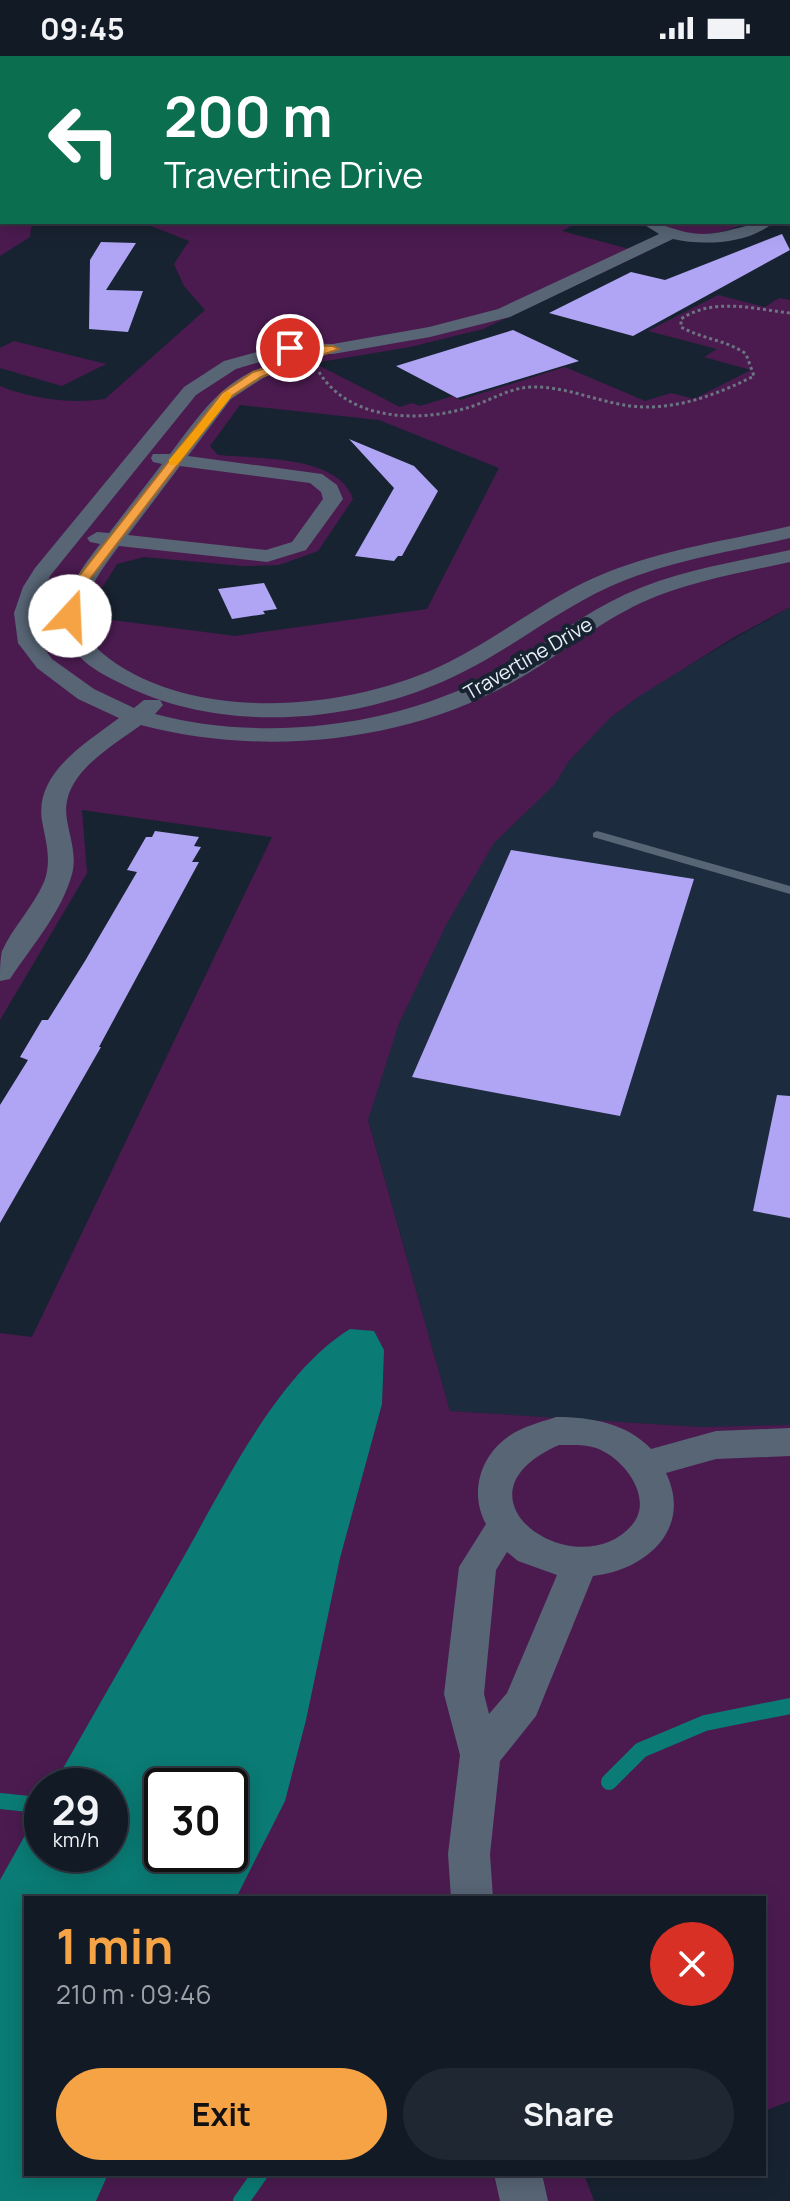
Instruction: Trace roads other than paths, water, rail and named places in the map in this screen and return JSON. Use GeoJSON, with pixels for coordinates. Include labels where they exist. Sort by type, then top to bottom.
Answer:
{"type":"FeatureCollection","features":[{"type":"Feature","properties":{"kind":"street"},"geometry":{"type":"LineString","coordinates":[[653,224],[674,233],[708,239],[734,237],[762,224]]}},
{"type":"Feature","properties":{"kind":"street","name":"Travertine Drive"},"geometry":{"type":"LineString","coordinates":[[674,233],[504,313],[430,332],[333,349],[290,348],[222,369],[190,391],[38,579],[24,619],[29,639],[40,659],[56,676],[98,702],[138,716],[181,727],[281,735],[321,733],[409,717],[447,705],[490,685],[608,611],[637,597],[790,556]]}},
{"type":"Feature","properties":{"kind":"street","name":"Travertine Drive"},"geometry":{"type":"LineString","coordinates":[[333,349],[257,374],[235,387],[81,583],[70,616],[85,649],[98,661],[133,683],[200,702],[284,709],[325,707],[387,694],[455,668],[605,581],[639,569],[790,532]]}},
{"type":"Feature","properties":{"kind":"street"},"geometry":{"type":"LineString","coordinates":[[75,535],[250,556],[276,554],[299,546],[333,499],[330,489],[315,478],[138,456]]}},
{"type":"Feature","properties":{"kind":"street"},"geometry":{"type":"LineString","coordinates":[[0,973],[55,886],[61,869],[52,805],[56,788],[69,771],[166,694]]}},
{"type":"Feature","properties":{"kind":"street"},"geometry":{"type":"LineString","coordinates":[[556,1431],[581,1431],[606,1436],[628,1448],[646,1465],[656,1486],[658,1509],[649,1530],[632,1548],[608,1559],[580,1563],[536,1553],[518,1541],[504,1526],[494,1506],[493,1486],[499,1466],[514,1450],[533,1437],[556,1431]]}},
{"type":"Feature","properties":{"kind":"street"},"geometry":{"type":"LineString","coordinates":[[646,1465],[716,1445],[790,1442]]}},
{"type":"Feature","properties":{"kind":"street"},"geometry":{"type":"LineString","coordinates":[[472,1896],[469,1854],[480,1755],[464,1694],[478,1567],[504,1526]]}},
{"type":"Feature","properties":{"kind":"street"},"geometry":{"type":"LineString","coordinates":[[480,1755],[522,1704],[580,1563]]}},
{"type":"Feature","properties":{"kind":"street"},"geometry":{"type":"LineString","coordinates":[[518,2176],[524,2201]]}},
{"type":"Feature","properties":{"kind":"lane"},"geometry":{"type":"LineString","coordinates":[[597,835],[790,890]]}},
{"type":"Feature","properties":{"kind":"waterway"},"geometry":{"type":"LineString","coordinates":[[609,1782],[641,1750],[705,1723],[790,1706]]}},
{"type":"Feature","properties":{"kind":"waterway"},"geometry":{"type":"LineString","coordinates":[[0,1801],[24,1803]]}},
{"type":"Feature","properties":{"kind":"waterway"},"geometry":{"type":"LineString","coordinates":[[241,2201],[259,2176]]}}]}
